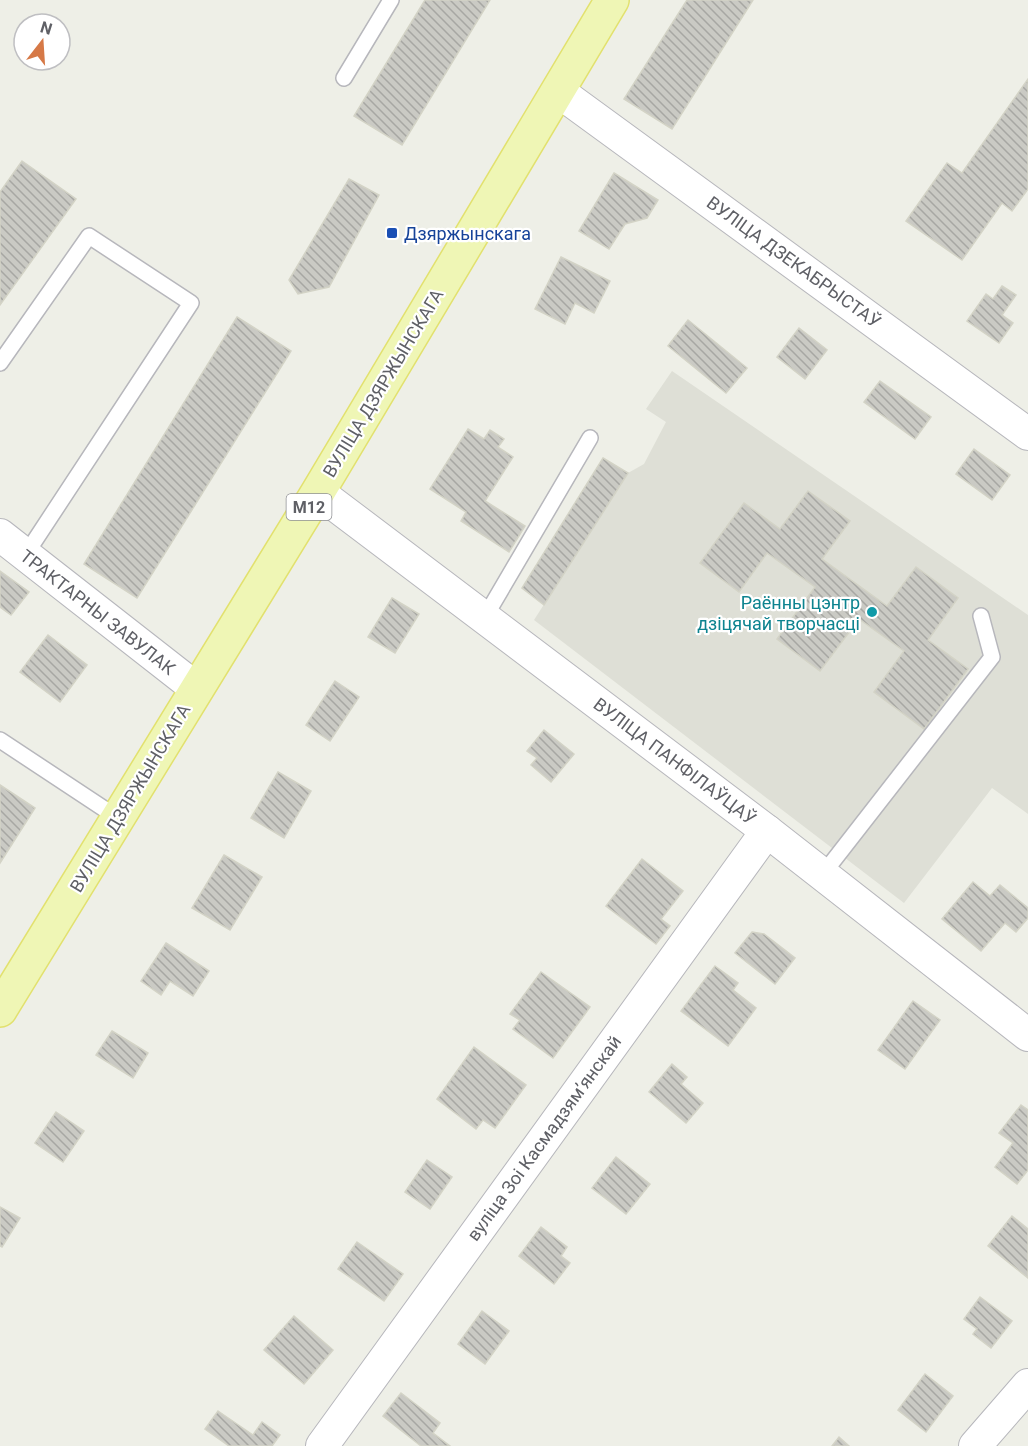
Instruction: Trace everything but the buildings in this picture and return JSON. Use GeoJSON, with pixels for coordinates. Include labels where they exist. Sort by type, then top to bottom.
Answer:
{"type":"FeatureCollection","features":[{"type":"Feature","properties":{"kind":"main road","name":"ВУЛІЦА ДЗЯРЖЫНСКАГА"},"geometry":{"type":"LineString","coordinates":[[0,1010],[318,492],[612,0]]}},
{"type":"Feature","properties":{"kind":"street","name":"ВУЛІЦА ДЗЕКАБРЫСТАЎ"},"geometry":{"type":"LineString","coordinates":[[558,91],[1028,434]]}},
{"type":"Feature","properties":{"kind":"street","name":"ВУЛІЦА ПАНФІЛАЎЦАЎ"},"geometry":{"type":"LineString","coordinates":[[318,492],[767,831],[1028,1035]]}},
{"type":"Feature","properties":{"kind":"street","name":"ТРАКТАРНЫ ЗАВУЛАК"},"geometry":{"type":"LineString","coordinates":[[0,535],[197,689]]}},
{"type":"Feature","properties":{"kind":"street","name":"вуліца Зоі Касмадзямʼянскай"},"geometry":{"type":"LineString","coordinates":[[322,1446],[767,831]]}},
{"type":"Feature","properties":{"kind":"street"},"geometry":{"type":"LineString","coordinates":[[975,1446],[1028,1385]]}},
{"type":"Feature","properties":{"kind":"lane"},"geometry":{"type":"LineString","coordinates":[[344,78],[391,0]]}},
{"type":"Feature","properties":{"kind":"lane"},"geometry":{"type":"LineString","coordinates":[[0,363],[89,236],[190,303],[26,554]]}},
{"type":"Feature","properties":{"kind":"lane"},"geometry":{"type":"LineString","coordinates":[[485,617],[590,438]]}},
{"type":"Feature","properties":{"kind":"lane"},"geometry":{"type":"LineString","coordinates":[[823,874],[992,657],[981,616]]}},
{"type":"Feature","properties":{"kind":"lane"},"geometry":{"type":"LineString","coordinates":[[0,740],[118,818]]}},
{"type":"Feature","properties":{"kind":"shaded area"},"geometry":{"type":"Polygon","coordinates":[[[672,371],[1028,615],[1028,814],[992,788],[904,903],[534,620],[628,473],[644,464],[666,422],[646,409],[672,371]]]}},
{"type":"Feature","properties":{"kind":"place","name":"Дзяржынскага"},"geometry":{"type":"Point","coordinates":[392,233]}},
{"type":"Feature","properties":{"kind":"place","name":"Раённы цэнтр дзіцячай творчасці"},"geometry":{"type":"Point","coordinates":[872,612]}}]}
